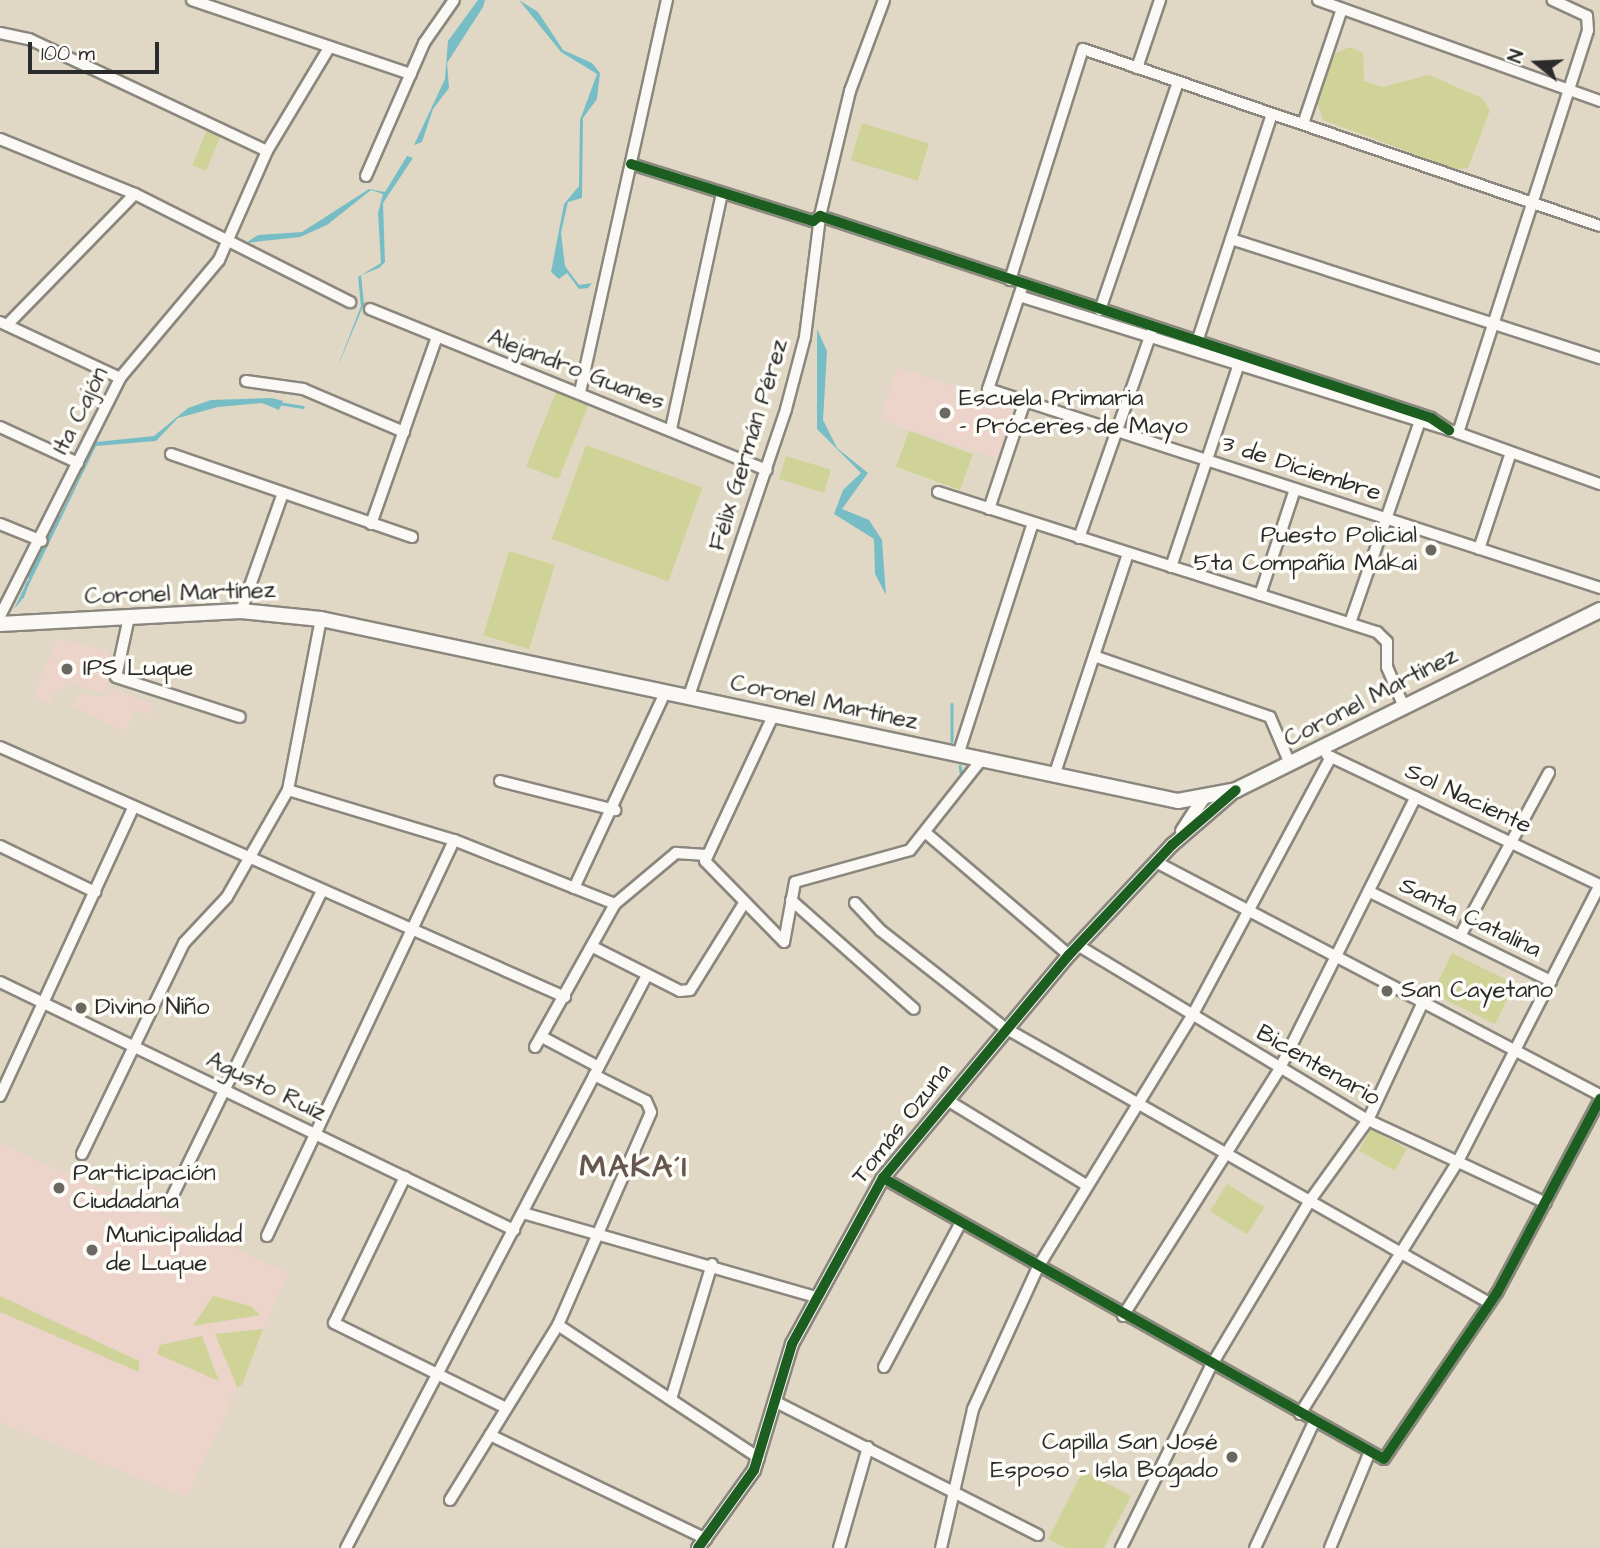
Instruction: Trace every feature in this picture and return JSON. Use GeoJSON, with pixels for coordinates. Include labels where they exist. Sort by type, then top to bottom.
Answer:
{"type":"FeatureCollection","features":[{"type":"Feature","properties":{"kind":"main road","name":"Coronel Martínez"},"geometry":{"type":"LineString","coordinates":[[4,621],[241,611],[321,619],[1144,796],[1203,799],[1236,790],[1600,610]]}},
{"type":"Feature","properties":{"kind":"street"},"geometry":{"type":"LineString","coordinates":[[192,0],[217,12],[411,74]]}},
{"type":"Feature","properties":{"kind":"street"},"geometry":{"type":"LineString","coordinates":[[217,12],[222,0]]}},
{"type":"Feature","properties":{"kind":"street"},"geometry":{"type":"LineString","coordinates":[[366,176],[429,33],[454,0]]}},
{"type":"Feature","properties":{"kind":"street"},"geometry":{"type":"LineString","coordinates":[[580,392],[667,0]]}},
{"type":"Feature","properties":{"kind":"street","name":"Félix Germán Pérez"},"geometry":{"type":"LineString","coordinates":[[689,696],[767,470],[805,337],[820,216],[850,92],[884,0]]}},
{"type":"Feature","properties":{"kind":"street"},"geometry":{"type":"LineString","coordinates":[[1138,68],[1160,0]]}},
{"type":"Feature","properties":{"kind":"street"},"geometry":{"type":"LineString","coordinates":[[1318,0],[1600,101]]}},
{"type":"Feature","properties":{"kind":"street"},"geometry":{"type":"LineString","coordinates":[[1453,431],[1493,324],[1589,22],[1552,0]]}},
{"type":"Feature","properties":{"kind":"street"},"geometry":{"type":"LineString","coordinates":[[1303,124],[1342,9]]}},
{"type":"Feature","properties":{"kind":"street"},"geometry":{"type":"LineString","coordinates":[[0,33],[29,39],[267,150]]}},
{"type":"Feature","properties":{"kind":"street","name":"Ita Cajón"},"geometry":{"type":"LineString","coordinates":[[4,621],[120,378],[229,244],[267,150],[329,48]]}},
{"type":"Feature","properties":{"kind":"street"},"geometry":{"type":"LineString","coordinates":[[1010,280],[1083,49],[1600,226]]}},
{"type":"Feature","properties":{"kind":"street"},"geometry":{"type":"LineString","coordinates":[[1100,310],[1178,82]]}},
{"type":"Feature","properties":{"kind":"street"},"geometry":{"type":"LineString","coordinates":[[1197,342],[1272,114]]}},
{"type":"Feature","properties":{"kind":"street"},"geometry":{"type":"LineString","coordinates":[[0,139],[135,194],[229,244],[350,302]]}},
{"type":"Feature","properties":{"kind":"street"},"geometry":{"type":"LineString","coordinates":[[631,164],[813,221],[820,216],[1100,310],[1152,333],[1197,342],[1240,361]]}},
{"type":"Feature","properties":{"kind":"street"},"geometry":{"type":"LineString","coordinates":[[120,378],[4,324],[135,194]]}},
{"type":"Feature","properties":{"kind":"street"},"geometry":{"type":"LineString","coordinates":[[671,429],[722,194]]}},
{"type":"Feature","properties":{"kind":"street"},"geometry":{"type":"LineString","coordinates":[[1231,239],[1600,358]]}},
{"type":"Feature","properties":{"kind":"street"},"geometry":{"type":"LineString","coordinates":[[1023,284],[1019,296],[1240,361],[1421,420],[1510,455],[1600,484]]}},
{"type":"Feature","properties":{"kind":"street","name":"3 de Diciembre"},"geometry":{"type":"LineString","coordinates":[[1019,296],[988,389],[1600,588]]}},
{"type":"Feature","properties":{"kind":"street","name":"Alejandro Guanes"},"geometry":{"type":"LineString","coordinates":[[370,309],[436,339],[580,392],[767,470]]}},
{"type":"Feature","properties":{"kind":"street"},"geometry":{"type":"LineString","coordinates":[[1079,538],[1152,333]]}},
{"type":"Feature","properties":{"kind":"street"},"geometry":{"type":"LineString","coordinates":[[371,524],[436,339]]}},
{"type":"Feature","properties":{"kind":"street"},"geometry":{"type":"LineString","coordinates":[[1171,567],[1240,361]]}},
{"type":"Feature","properties":{"kind":"street"},"geometry":{"type":"LineString","coordinates":[[246,381],[303,389],[404,432]]}},
{"type":"Feature","properties":{"kind":"street"},"geometry":{"type":"LineString","coordinates":[[989,509],[1025,401]]}},
{"type":"Feature","properties":{"kind":"street"},"geometry":{"type":"LineString","coordinates":[[1350,623],[1421,420]]}},
{"type":"Feature","properties":{"kind":"street"},"geometry":{"type":"LineString","coordinates":[[0,427],[78,463]]}},
{"type":"Feature","properties":{"kind":"street"},"geometry":{"type":"LineString","coordinates":[[171,454],[411,537]]}},
{"type":"Feature","properties":{"kind":"street"},"geometry":{"type":"LineString","coordinates":[[1479,549],[1510,455]]}},
{"type":"Feature","properties":{"kind":"street"},"geometry":{"type":"LineString","coordinates":[[1260,595],[1295,489]]}},
{"type":"Feature","properties":{"kind":"street"},"geometry":{"type":"LineString","coordinates":[[938,492],[1350,623],[1386,640],[1387,667],[1404,707]]}},
{"type":"Feature","properties":{"kind":"street"},"geometry":{"type":"LineString","coordinates":[[241,611],[283,493]]}},
{"type":"Feature","properties":{"kind":"street"},"geometry":{"type":"LineString","coordinates":[[958,755],[1033,523]]}},
{"type":"Feature","properties":{"kind":"street"},"geometry":{"type":"LineString","coordinates":[[0,524],[42,541]]}},
{"type":"Feature","properties":{"kind":"street"},"geometry":{"type":"LineString","coordinates":[[1054,776],[1128,554]]}},
{"type":"Feature","properties":{"kind":"street"},"geometry":{"type":"LineString","coordinates":[[129,617],[116,677],[240,717]]}},
{"type":"Feature","properties":{"kind":"street"},"geometry":{"type":"LineString","coordinates":[[82,1154],[184,943],[252,858],[288,790],[321,619]]}},
{"type":"Feature","properties":{"kind":"street"},"geometry":{"type":"LineString","coordinates":[[1094,656],[1270,717],[1290,764]]}},
{"type":"Feature","properties":{"kind":"street"},"geometry":{"type":"LineString","coordinates":[[574,888],[615,810],[666,693]]}},
{"type":"Feature","properties":{"kind":"street"},"geometry":{"type":"LineString","coordinates":[[706,855],[773,716]]}},
{"type":"Feature","properties":{"kind":"street"},"geometry":{"type":"LineString","coordinates":[[1,751],[252,858],[408,932],[565,997]]}},
{"type":"Feature","properties":{"kind":"street","name":"Sol Naciente"},"geometry":{"type":"LineString","coordinates":[[1317,751],[1600,885]]}},
{"type":"Feature","properties":{"kind":"street"},"geometry":{"type":"LineString","coordinates":[[941,1548],[950,1490],[973,1409],[1038,1267],[1192,1016],[1331,757]]}},
{"type":"Feature","properties":{"kind":"street"},"geometry":{"type":"LineString","coordinates":[[535,1047],[615,904],[676,853],[706,855],[743,905],[784,942],[791,900],[798,880],[910,850],[981,760]]}},
{"type":"Feature","properties":{"kind":"street"},"geometry":{"type":"LineString","coordinates":[[1460,936],[1549,773]]}},
{"type":"Feature","properties":{"kind":"street"},"geometry":{"type":"LineString","coordinates":[[500,781],[615,810]]}},
{"type":"Feature","properties":{"kind":"street"},"geometry":{"type":"LineString","coordinates":[[288,790],[454,840],[615,904]]}},
{"type":"Feature","properties":{"kind":"street","name":"Tomás Ozuna"},"geometry":{"type":"LineString","coordinates":[[702,1543],[760,1458],[775,1401],[816,1297],[883,1178],[1005,1028],[1074,951],[1172,845],[1236,790]]}},
{"type":"Feature","properties":{"kind":"street"},"geometry":{"type":"LineString","coordinates":[[1123,1315],[1279,1070],[1340,957],[1416,797]]}},
{"type":"Feature","properties":{"kind":"street","name":"Tomás Ozuna"},"geometry":{"type":"LineString","coordinates":[[1172,845],[1203,799]]}},
{"type":"Feature","properties":{"kind":"street"},"geometry":{"type":"LineString","coordinates":[[0,1094],[134,806]]}},
{"type":"Feature","properties":{"kind":"street","name":"Bicentenario"},"geometry":{"type":"LineString","coordinates":[[926,833],[1074,951],[1192,1016],[1279,1070],[1368,1119],[1546,1203]]}},
{"type":"Feature","properties":{"kind":"street"},"geometry":{"type":"LineString","coordinates":[[267,1236],[408,932],[454,840]]}},
{"type":"Feature","properties":{"kind":"street"},"geometry":{"type":"LineString","coordinates":[[0,846],[95,892]]}},
{"type":"Feature","properties":{"kind":"street"},"geometry":{"type":"LineString","coordinates":[[883,1178],[1369,1454],[1391,1455],[1486,1301],[1497,1293],[1600,1097],[1340,957],[1156,862]]}},
{"type":"Feature","properties":{"kind":"street"},"geometry":{"type":"LineString","coordinates":[[1300,1414],[1458,1161],[1600,885]]}},
{"type":"Feature","properties":{"kind":"street"},"geometry":{"type":"LineString","coordinates":[[171,1199],[322,891]]}},
{"type":"Feature","properties":{"kind":"street","name":"Santa Catalina"},"geometry":{"type":"LineString","coordinates":[[1370,892],[1551,981]]}},
{"type":"Feature","properties":{"kind":"street"},"geometry":{"type":"LineString","coordinates":[[791,900],[914,1009]]}},
{"type":"Feature","properties":{"kind":"street"},"geometry":{"type":"LineString","coordinates":[[855,903],[880,930],[1005,1028],[1226,1150],[1486,1301]]}},
{"type":"Feature","properties":{"kind":"street"},"geometry":{"type":"LineString","coordinates":[[593,947],[647,975],[690,990],[743,905]]}},
{"type":"Feature","properties":{"kind":"street"},"geometry":{"type":"LineString","coordinates":[[346,1548],[647,975]]}},
{"type":"Feature","properties":{"kind":"street","name":"Agusto Ruíz"},"geometry":{"type":"LineString","coordinates":[[0,982],[514,1230]]}},
{"type":"Feature","properties":{"kind":"street"},"geometry":{"type":"LineString","coordinates":[[1121,1548],[1211,1366],[1311,1199],[1368,1119],[1423,1002]]}},
{"type":"Feature","properties":{"kind":"street"},"geometry":{"type":"LineString","coordinates":[[450,1500],[558,1325],[652,1111],[646,1101],[542,1037]]}},
{"type":"Feature","properties":{"kind":"street"},"geometry":{"type":"LineString","coordinates":[[947,1100],[1086,1185]]}},
{"type":"Feature","properties":{"kind":"street"},"geometry":{"type":"LineString","coordinates":[[405,1177],[334,1323],[506,1408]]}},
{"type":"Feature","properties":{"kind":"street"},"geometry":{"type":"LineString","coordinates":[[523,1213],[596,1236],[712,1264],[816,1297]]}},
{"type":"Feature","properties":{"kind":"street"},"geometry":{"type":"LineString","coordinates":[[884,1367],[961,1223]]}},
{"type":"Feature","properties":{"kind":"street"},"geometry":{"type":"LineString","coordinates":[[671,1399],[712,1264]]}},
{"type":"Feature","properties":{"kind":"street"},"geometry":{"type":"LineString","coordinates":[[558,1325],[760,1458]]}},
{"type":"Feature","properties":{"kind":"street"},"geometry":{"type":"LineString","coordinates":[[775,1401],[1038,1535]]}},
{"type":"Feature","properties":{"kind":"street"},"geometry":{"type":"LineString","coordinates":[[1255,1548],[1314,1422]]}},
{"type":"Feature","properties":{"kind":"street"},"geometry":{"type":"LineString","coordinates":[[490,1435],[702,1543]]}},
{"type":"Feature","properties":{"kind":"street"},"geometry":{"type":"LineString","coordinates":[[839,1548],[868,1447]]}},
{"type":"Feature","properties":{"kind":"street"},"geometry":{"type":"LineString","coordinates":[[1329,1548],[1369,1454]]}},
{"type":"Feature","properties":{"kind":"shaded area","name":"Escuela Primaria - Próceres de Mayo"},"geometry":{"type":"Polygon","coordinates":[[[897,367],[1014,405],[997,458],[880,420],[897,367]]]}},
{"type":"Feature","properties":{"kind":"shaded area","name":"IPS Luque"},"geometry":{"type":"Polygon","coordinates":[[[57,638],[110,651],[104,671],[81,667],[109,678],[104,694],[68,682],[63,691],[56,689],[51,703],[33,697],[57,638]]]}},
{"type":"Feature","properties":{"kind":"shaded area"},"geometry":{"type":"Polygon","coordinates":[[[111,688],[152,704],[149,715],[133,710],[127,731],[71,707],[78,695],[108,696],[111,688]]]}},
{"type":"Feature","properties":{"kind":"shaded area"},"geometry":{"type":"Polygon","coordinates":[[[0,1143],[289,1273],[187,1498],[0,1422],[0,1143]]]}},
{"type":"Feature","properties":{"kind":"green space"},"geometry":{"type":"Polygon","coordinates":[[[1350,47],[1363,53],[1364,81],[1382,87],[1429,75],[1482,98],[1490,110],[1468,168],[1455,169],[1323,120],[1317,103],[1335,53],[1350,47]]]}},
{"type":"Feature","properties":{"kind":"green space"},"geometry":{"type":"Polygon","coordinates":[[[862,123],[929,143],[918,181],[851,160],[862,123]]]}},
{"type":"Feature","properties":{"kind":"green space"},"geometry":{"type":"Polygon","coordinates":[[[207,130],[221,136],[206,171],[192,165],[207,130]]]}},
{"type":"Feature","properties":{"kind":"green space"},"geometry":{"type":"Polygon","coordinates":[[[556,392],[588,405],[558,479],[526,466],[556,392]]]}},
{"type":"Feature","properties":{"kind":"green space"},"geometry":{"type":"Polygon","coordinates":[[[909,431],[973,454],[960,490],[896,467],[909,431]]]}},
{"type":"Feature","properties":{"kind":"green space"},"geometry":{"type":"Polygon","coordinates":[[[586,445],[703,487],[668,581],[552,539],[586,445]]]}},
{"type":"Feature","properties":{"kind":"green space"},"geometry":{"type":"Polygon","coordinates":[[[786,456],[831,470],[824,493],[779,479],[786,456]]]}},
{"type":"Feature","properties":{"kind":"green space"},"geometry":{"type":"Polygon","coordinates":[[[509,551],[555,565],[529,649],[483,635],[509,551]]]}},
{"type":"Feature","properties":{"kind":"green space"},"geometry":{"type":"Polygon","coordinates":[[[1452,953],[1515,984],[1495,1024],[1432,993],[1452,953]]]}},
{"type":"Feature","properties":{"kind":"green space"},"geometry":{"type":"Polygon","coordinates":[[[1371,1129],[1407,1149],[1395,1171],[1359,1151],[1371,1129]]]}},
{"type":"Feature","properties":{"kind":"green space"},"geometry":{"type":"Polygon","coordinates":[[[1227,1184],[1264,1207],[1247,1234],[1210,1211],[1227,1184]]]}},
{"type":"Feature","properties":{"kind":"green space"},"geometry":{"type":"Polygon","coordinates":[[[0,1296],[139,1361],[139,1372],[0,1312],[0,1296]]]}},
{"type":"Feature","properties":{"kind":"green space"},"geometry":{"type":"Polygon","coordinates":[[[213,1296],[251,1306],[260,1315],[193,1326],[213,1296]]]}},
{"type":"Feature","properties":{"kind":"green space"},"geometry":{"type":"Polygon","coordinates":[[[263,1329],[242,1385],[237,1387],[215,1334],[263,1329]]]}},
{"type":"Feature","properties":{"kind":"green space"},"geometry":{"type":"Polygon","coordinates":[[[202,1336],[219,1381],[157,1354],[160,1345],[202,1336]]]}},
{"type":"Feature","properties":{"kind":"green space"},"geometry":{"type":"Polygon","coordinates":[[[1083,1471],[1131,1496],[1104,1548],[1065,1548],[1048,1539],[1083,1471]]]}},
{"type":"Feature","properties":{"kind":"water"},"geometry":{"type":"Polygon","coordinates":[[[478,0],[485,0],[483,7],[447,63],[449,88],[433,109],[422,142],[414,145],[445,79],[448,41],[478,0]]]}},
{"type":"Feature","properties":{"kind":"water"},"geometry":{"type":"Polygon","coordinates":[[[519,0],[538,12],[563,50],[592,63],[600,73],[597,99],[583,118],[582,198],[568,202],[561,233],[565,266],[579,285],[592,283],[588,288],[579,289],[567,273],[559,279],[551,272],[564,204],[579,186],[580,120],[597,74],[561,52],[519,0]]]}},
{"type":"Feature","properties":{"kind":"water"},"geometry":{"type":"Polygon","coordinates":[[[407,156],[413,158],[383,203],[385,262],[379,268],[362,275],[381,263],[378,213],[383,194],[371,190],[327,225],[300,237],[246,243],[258,235],[302,232],[369,189],[385,192],[407,156]]]}},
{"type":"Feature","properties":{"kind":"water"},"geometry":{"type":"Polygon","coordinates":[[[361,275],[364,304],[336,371],[361,306],[358,277],[361,275]]]}},
{"type":"Feature","properties":{"kind":"water"},"geometry":{"type":"Polygon","coordinates":[[[817,329],[827,351],[823,420],[837,448],[868,473],[842,509],[869,520],[882,540],[886,595],[875,574],[874,539],[834,514],[843,490],[861,473],[817,429],[817,329]]]}},
{"type":"Feature","properties":{"kind":"water"},"geometry":{"type":"Polygon","coordinates":[[[272,398],[283,401],[279,410],[262,403],[218,407],[178,418],[156,441],[96,446],[21,601],[14,609],[96,442],[154,436],[188,408],[211,400],[272,398]]]}},
{"type":"Feature","properties":{"kind":"waterway"},"geometry":{"type":"LineString","coordinates":[[278,403],[303,407]]}},
{"type":"Feature","properties":{"kind":"waterway"},"geometry":{"type":"LineString","coordinates":[[29,577],[59,517]]}},
{"type":"Feature","properties":{"kind":"waterway"},"geometry":{"type":"LineString","coordinates":[[22,597],[27,583]]}},
{"type":"Feature","properties":{"kind":"waterway"},"geometry":{"type":"LineString","coordinates":[[952,704],[952,741]]}},
{"type":"Feature","properties":{"kind":"waterway"},"geometry":{"type":"LineString","coordinates":[[960,766],[962,777]]}},
{"type":"Feature","properties":{"kind":"cycle path"},"geometry":{"type":"LineString","coordinates":[[631,164],[813,221],[820,216],[1431,418],[1449,430]]}},
{"type":"Feature","properties":{"kind":"cycle path"},"geometry":{"type":"LineString","coordinates":[[698,1548],[754,1470],[792,1344],[883,1178],[1069,955],[1172,845],[1236,790]]}},
{"type":"Feature","properties":{"kind":"cycle path"},"geometry":{"type":"LineString","coordinates":[[883,1178],[1384,1459],[1497,1293],[1600,1099]]}},
{"type":"Feature","properties":{"kind":"place","name":"Escuela Primaria - Próceres de Mayo"},"geometry":{"type":"Point","coordinates":[945,413]}},
{"type":"Feature","properties":{"kind":"place","name":"Puesto Policial 5ta Compañía Makai"},"geometry":{"type":"Point","coordinates":[1431,550]}},
{"type":"Feature","properties":{"kind":"place","name":"IPS Luque"},"geometry":{"type":"Point","coordinates":[67,669]}},
{"type":"Feature","properties":{"kind":"place","name":"San Cayetano"},"geometry":{"type":"Point","coordinates":[1387,991]}},
{"type":"Feature","properties":{"kind":"place","name":"Divino Niño"},"geometry":{"type":"Point","coordinates":[81,1008]}},
{"type":"Feature","properties":{"kind":"place","name":"Participación Ciudadana"},"geometry":{"type":"Point","coordinates":[59,1188]}},
{"type":"Feature","properties":{"kind":"place","name":"Municipalidad de Luque"},"geometry":{"type":"Point","coordinates":[92,1250]}},
{"type":"Feature","properties":{"kind":"place","name":"Capilla San José Esposo - Isla Bogado"},"geometry":{"type":"Point","coordinates":[1232,1457]}},
{"type":"Feature","properties":{"kind":"district","name":"MAKA´I"},"geometry":{"type":"Point","coordinates":[634,1167]}}]}
